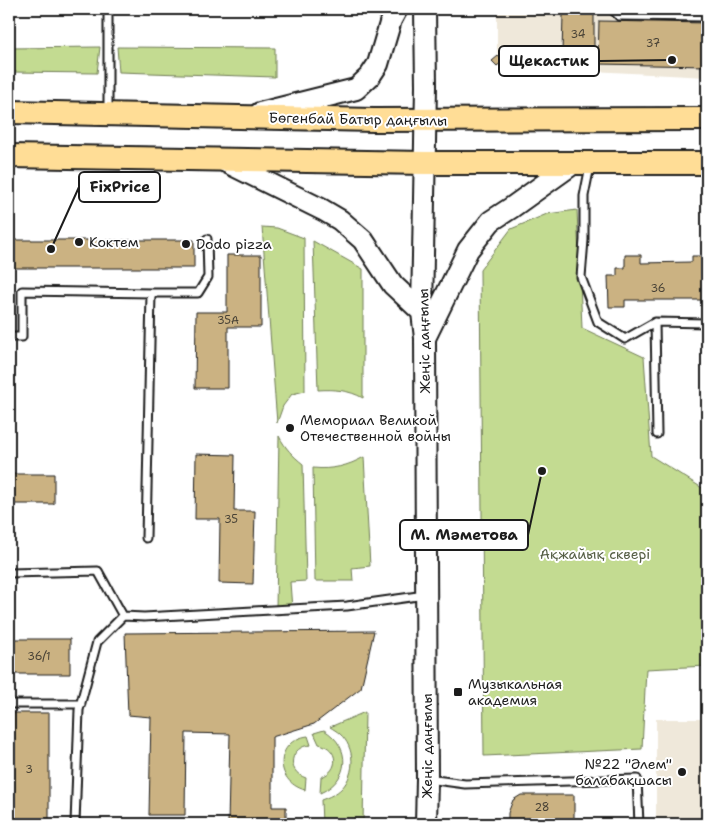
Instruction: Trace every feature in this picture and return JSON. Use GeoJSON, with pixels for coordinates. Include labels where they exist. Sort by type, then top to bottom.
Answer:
{"type":"FeatureCollection","features":[{"type":"Feature","properties":{"kind":"main road"},"geometry":{"type":"LineString","coordinates":[[243,117],[356,89],[370,76],[378,64],[397,9]]}},
{"type":"Feature","properties":{"kind":"main road","name":"Жеңіс даңғылы"},"geometry":{"type":"LineString","coordinates":[[425,9],[426,120],[422,312],[425,338],[426,824]]}},
{"type":"Feature","properties":{"kind":"main road","name":"Бөгенбай Батыр даңғылы"},"geometry":{"type":"LineString","coordinates":[[9,112],[374,120],[707,119]]}},
{"type":"Feature","properties":{"kind":"main road"},"geometry":{"type":"LineString","coordinates":[[9,156],[425,163],[707,162]]}},
{"type":"Feature","properties":{"kind":"main road"},"geometry":{"type":"LineString","coordinates":[[220,159],[340,220],[363,240],[393,285],[422,312]]}},
{"type":"Feature","properties":{"kind":"main road"},"geometry":{"type":"LineString","coordinates":[[425,338],[468,250],[491,221],[582,163]]}},
{"type":"Feature","properties":{"kind":"lane"},"geometry":{"type":"LineString","coordinates":[[108,9],[108,115]]}},
{"type":"Feature","properties":{"kind":"lane"},"geometry":{"type":"LineString","coordinates":[[612,9],[619,16],[707,17]]}},
{"type":"Feature","properties":{"kind":"lane"},"geometry":{"type":"LineString","coordinates":[[582,163],[584,240],[581,277],[598,322],[625,338],[654,322],[707,323]]}},
{"type":"Feature","properties":{"kind":"lane"},"geometry":{"type":"LineString","coordinates":[[9,337],[22,337],[22,291],[198,294],[208,277],[207,239]]}},
{"type":"Feature","properties":{"kind":"lane"},"geometry":{"type":"LineString","coordinates":[[146,538],[151,293]]}},
{"type":"Feature","properties":{"kind":"lane"},"geometry":{"type":"LineString","coordinates":[[654,322],[657,434]]}},
{"type":"Feature","properties":{"kind":"lane"},"geometry":{"type":"LineString","coordinates":[[9,573],[98,572],[123,616]]}},
{"type":"Feature","properties":{"kind":"lane"},"geometry":{"type":"LineString","coordinates":[[75,824],[79,710],[97,642],[123,616],[347,606],[427,595]]}},
{"type":"Feature","properties":{"kind":"lane"},"geometry":{"type":"LineString","coordinates":[[9,704],[81,704]]}},
{"type":"Feature","properties":{"kind":"lane"},"geometry":{"type":"LineString","coordinates":[[427,779],[465,784],[637,779],[639,824]]}},
{"type":"Feature","properties":{"kind":"shaded area"},"geometry":{"type":"Polygon","coordinates":[[[497,9],[707,9],[707,77],[497,66],[497,9]]]}},
{"type":"Feature","properties":{"kind":"shaded area","name":"№22 \"Әлем\" балабақшасы"},"geometry":{"type":"Polygon","coordinates":[[[656,719],[707,719],[707,824],[656,824],[656,719]]]}},
{"type":"Feature","properties":{"kind":"green space"},"geometry":{"type":"Polygon","coordinates":[[[100,47],[97,73],[9,72],[9,48],[100,47]]]}},
{"type":"Feature","properties":{"kind":"green space"},"geometry":{"type":"Polygon","coordinates":[[[117,47],[275,48],[275,77],[119,72],[117,47]]]}},
{"type":"Feature","properties":{"kind":"green space","name":"Ақжайық сквері"},"geometry":{"type":"Polygon","coordinates":[[[577,210],[582,328],[644,357],[651,456],[707,491],[707,666],[646,669],[642,749],[484,756],[480,270],[511,229],[547,214],[577,210]]]}},
{"type":"Feature","properties":{"kind":"green space"},"geometry":{"type":"Polygon","coordinates":[[[262,227],[277,228],[304,238],[305,391],[292,394],[283,406],[277,423],[262,227]]]}},
{"type":"Feature","properties":{"kind":"green space"},"geometry":{"type":"Polygon","coordinates":[[[313,241],[363,269],[363,398],[341,391],[318,390],[313,241]]]}},
{"type":"Feature","properties":{"kind":"green space"},"geometry":{"type":"Polygon","coordinates":[[[279,436],[303,464],[306,581],[290,582],[292,609],[276,608],[279,436]]]}},
{"type":"Feature","properties":{"kind":"green space"},"geometry":{"type":"Polygon","coordinates":[[[364,457],[370,566],[352,568],[353,581],[315,581],[313,468],[340,467],[364,457]]]}},
{"type":"Feature","properties":{"kind":"green space"},"geometry":{"type":"Polygon","coordinates":[[[365,712],[363,824],[322,824],[321,800],[337,792],[347,782],[352,760],[349,746],[345,739],[330,727],[365,712]]]}},
{"type":"Feature","properties":{"kind":"green space"},"geometry":{"type":"Polygon","coordinates":[[[324,730],[339,745],[344,763],[342,772],[337,780],[320,793],[321,777],[332,770],[335,760],[326,746],[319,744],[314,733],[324,730]]]}},
{"type":"Feature","properties":{"kind":"green space"},"geometry":{"type":"Polygon","coordinates":[[[308,736],[311,745],[304,746],[298,750],[293,759],[295,770],[299,775],[306,778],[305,790],[287,778],[283,770],[282,761],[284,752],[289,745],[297,739],[308,736]]]}},
{"type":"Feature","properties":{"kind":"building"},"geometry":{"type":"Polygon","coordinates":[[[557,9],[594,9],[594,54],[562,54],[563,15],[557,9]]]}},
{"type":"Feature","properties":{"kind":"building"},"geometry":{"type":"Polygon","coordinates":[[[599,21],[707,23],[707,66],[598,64],[599,21]]]}},
{"type":"Feature","properties":{"kind":"building"},"geometry":{"type":"Polygon","coordinates":[[[498,56],[503,61],[497,66],[492,61],[498,56]]]}},
{"type":"Feature","properties":{"kind":"building"},"geometry":{"type":"Polygon","coordinates":[[[9,240],[194,240],[194,268],[9,268],[9,240]]]}},
{"type":"Feature","properties":{"kind":"building"},"geometry":{"type":"Polygon","coordinates":[[[227,255],[261,255],[261,327],[228,327],[228,388],[195,388],[196,312],[227,312],[227,255]]]}},
{"type":"Feature","properties":{"kind":"building"},"geometry":{"type":"Polygon","coordinates":[[[625,255],[641,255],[641,263],[692,262],[692,256],[707,256],[707,300],[625,300],[625,307],[609,307],[608,276],[617,276],[617,268],[625,268],[625,255]]]}},
{"type":"Feature","properties":{"kind":"building"},"geometry":{"type":"Polygon","coordinates":[[[196,454],[235,455],[234,511],[255,511],[253,584],[219,583],[220,519],[195,519],[196,454]]]}},
{"type":"Feature","properties":{"kind":"building"},"geometry":{"type":"Polygon","coordinates":[[[9,474],[54,474],[54,504],[9,504],[9,474]]]}},
{"type":"Feature","properties":{"kind":"building"},"geometry":{"type":"Polygon","coordinates":[[[374,631],[361,688],[314,724],[272,737],[272,807],[286,807],[286,824],[228,824],[230,734],[186,733],[185,815],[149,815],[151,717],[128,715],[125,633],[374,631]]]}},
{"type":"Feature","properties":{"kind":"building"},"geometry":{"type":"Polygon","coordinates":[[[9,639],[70,639],[70,674],[9,674],[9,639]]]}},
{"type":"Feature","properties":{"kind":"building"},"geometry":{"type":"Polygon","coordinates":[[[9,713],[49,713],[49,824],[9,824],[9,713]]]}},
{"type":"Feature","properties":{"kind":"building"},"geometry":{"type":"Polygon","coordinates":[[[521,795],[574,795],[574,824],[508,824],[508,813],[513,800],[521,795]]]}},
{"type":"Feature","properties":{"kind":"place","name":"Щекастик"},"geometry":{"type":"Point","coordinates":[672,60]}},
{"type":"Feature","properties":{"kind":"place","name":"Коктем"},"geometry":{"type":"Point","coordinates":[79,242]}},
{"type":"Feature","properties":{"kind":"place","name":"Dodo pizza"},"geometry":{"type":"Point","coordinates":[186,244]}},
{"type":"Feature","properties":{"kind":"place","name":"FixPrice"},"geometry":{"type":"Point","coordinates":[51,249]}},
{"type":"Feature","properties":{"kind":"place","name":"Мемориал Великой Отечественной войны"},"geometry":{"type":"Point","coordinates":[290,428]}},
{"type":"Feature","properties":{"kind":"place","name":"М. Мәметова"},"geometry":{"type":"Point","coordinates":[542,471]}},
{"type":"Feature","properties":{"kind":"place","name":"Музыкальная академия"},"geometry":{"type":"Point","coordinates":[458,692]}},
{"type":"Feature","properties":{"kind":"place","name":"№22 \"Әлем\" балабақшасы"},"geometry":{"type":"Point","coordinates":[682,772]}}]}
